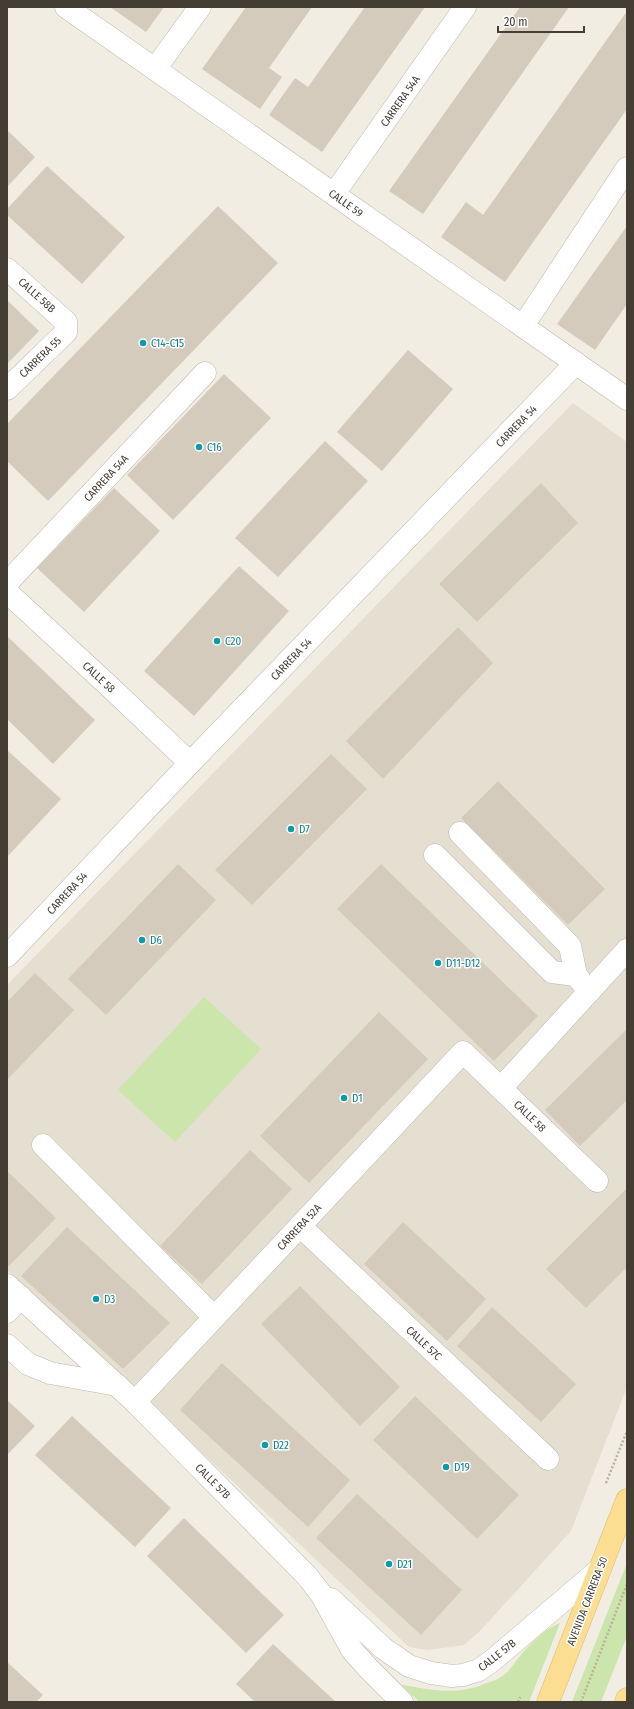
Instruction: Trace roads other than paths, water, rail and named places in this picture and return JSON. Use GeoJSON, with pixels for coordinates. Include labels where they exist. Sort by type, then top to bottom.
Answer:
{"type":"FeatureCollection","features":[{"type":"Feature","properties":{"kind":"main road","name":"AVENIDA CARRERA 50"},"geometry":{"type":"LineString","coordinates":[[548,1702],[627,1500]]}},
{"type":"Feature","properties":{"kind":"street","name":"CALLE 59"},"geometry":{"type":"LineString","coordinates":[[66,7],[627,399]]}},
{"type":"Feature","properties":{"kind":"street"},"geometry":{"type":"LineString","coordinates":[[155,69],[200,7]]}},
{"type":"Feature","properties":{"kind":"street","name":"CARRERA 54A"},"geometry":{"type":"LineString","coordinates":[[334,194],[465,7]]}},
{"type":"Feature","properties":{"kind":"street"},"geometry":{"type":"LineString","coordinates":[[523,326],[627,168]]}},
{"type":"Feature","properties":{"kind":"street","name":"CALLE 58B"},"geometry":{"type":"LineString","coordinates":[[7,269],[66,322]]}},
{"type":"Feature","properties":{"kind":"street","name":"CARRERA 55"},"geometry":{"type":"LineString","coordinates":[[7,389],[66,332],[66,322]]}},
{"type":"Feature","properties":{"kind":"street","name":"CARRERA 54"},"geometry":{"type":"LineString","coordinates":[[7,956],[190,763],[576,363]]}},
{"type":"Feature","properties":{"kind":"street","name":"CARRERA 54A"},"geometry":{"type":"LineString","coordinates":[[7,583],[205,373]]}},
{"type":"Feature","properties":{"kind":"street","name":"CALLE 58"},"geometry":{"type":"LineString","coordinates":[[7,592],[190,763]]}},
{"type":"Feature","properties":{"kind":"street"},"geometry":{"type":"LineString","coordinates":[[460,832],[570,946],[583,983]]}},
{"type":"Feature","properties":{"kind":"street"},"geometry":{"type":"LineString","coordinates":[[435,855],[552,972],[583,983]]}},
{"type":"Feature","properties":{"kind":"street"},"geometry":{"type":"LineString","coordinates":[[501,1088],[583,983],[627,950]]}},
{"type":"Feature","properties":{"kind":"street","name":"CALLE 58"},"geometry":{"type":"LineString","coordinates":[[463,1052],[597,1181]]}},
{"type":"Feature","properties":{"kind":"street","name":"CARRERA 52A"},"geometry":{"type":"LineString","coordinates":[[135,1402],[463,1052]]}},
{"type":"Feature","properties":{"kind":"street"},"geometry":{"type":"LineString","coordinates":[[43,1145],[214,1317]]}},
{"type":"Feature","properties":{"kind":"street","name":"CALLE 57C"},"geometry":{"type":"LineString","coordinates":[[300,1226],[548,1459]]}},
{"type":"Feature","properties":{"kind":"street","name":"CALLE 57B"},"geometry":{"type":"LineString","coordinates":[[12,1298],[117,1385],[308,1577],[384,1648],[409,1666],[431,1673],[452,1676],[472,1674],[493,1660],[600,1569]]}},
{"type":"Feature","properties":{"kind":"street"},"geometry":{"type":"LineString","coordinates":[[7,1345],[28,1364],[50,1373],[117,1385]]}},
{"type":"Feature","properties":{"kind":"street","name":"CALLE 57B"},"geometry":{"type":"LineString","coordinates":[[308,1577],[321,1594],[352,1650],[402,1702]]}},
{"type":"Feature","properties":{"kind":"place","name":"C14-C15"},"geometry":{"type":"Point","coordinates":[143,343]}},
{"type":"Feature","properties":{"kind":"place","name":"C16"},"geometry":{"type":"Point","coordinates":[199,447]}},
{"type":"Feature","properties":{"kind":"place","name":"C20"},"geometry":{"type":"Point","coordinates":[217,641]}},
{"type":"Feature","properties":{"kind":"place","name":"D7"},"geometry":{"type":"Point","coordinates":[291,829]}},
{"type":"Feature","properties":{"kind":"place","name":"D6"},"geometry":{"type":"Point","coordinates":[142,940]}},
{"type":"Feature","properties":{"kind":"place","name":"D11-D12"},"geometry":{"type":"Point","coordinates":[438,963]}},
{"type":"Feature","properties":{"kind":"place","name":"D1"},"geometry":{"type":"Point","coordinates":[344,1098]}},
{"type":"Feature","properties":{"kind":"place","name":"D3"},"geometry":{"type":"Point","coordinates":[96,1299]}},
{"type":"Feature","properties":{"kind":"place","name":"D22"},"geometry":{"type":"Point","coordinates":[265,1445]}},
{"type":"Feature","properties":{"kind":"place","name":"D19"},"geometry":{"type":"Point","coordinates":[446,1467]}},
{"type":"Feature","properties":{"kind":"place","name":"D21"},"geometry":{"type":"Point","coordinates":[389,1564]}}]}
